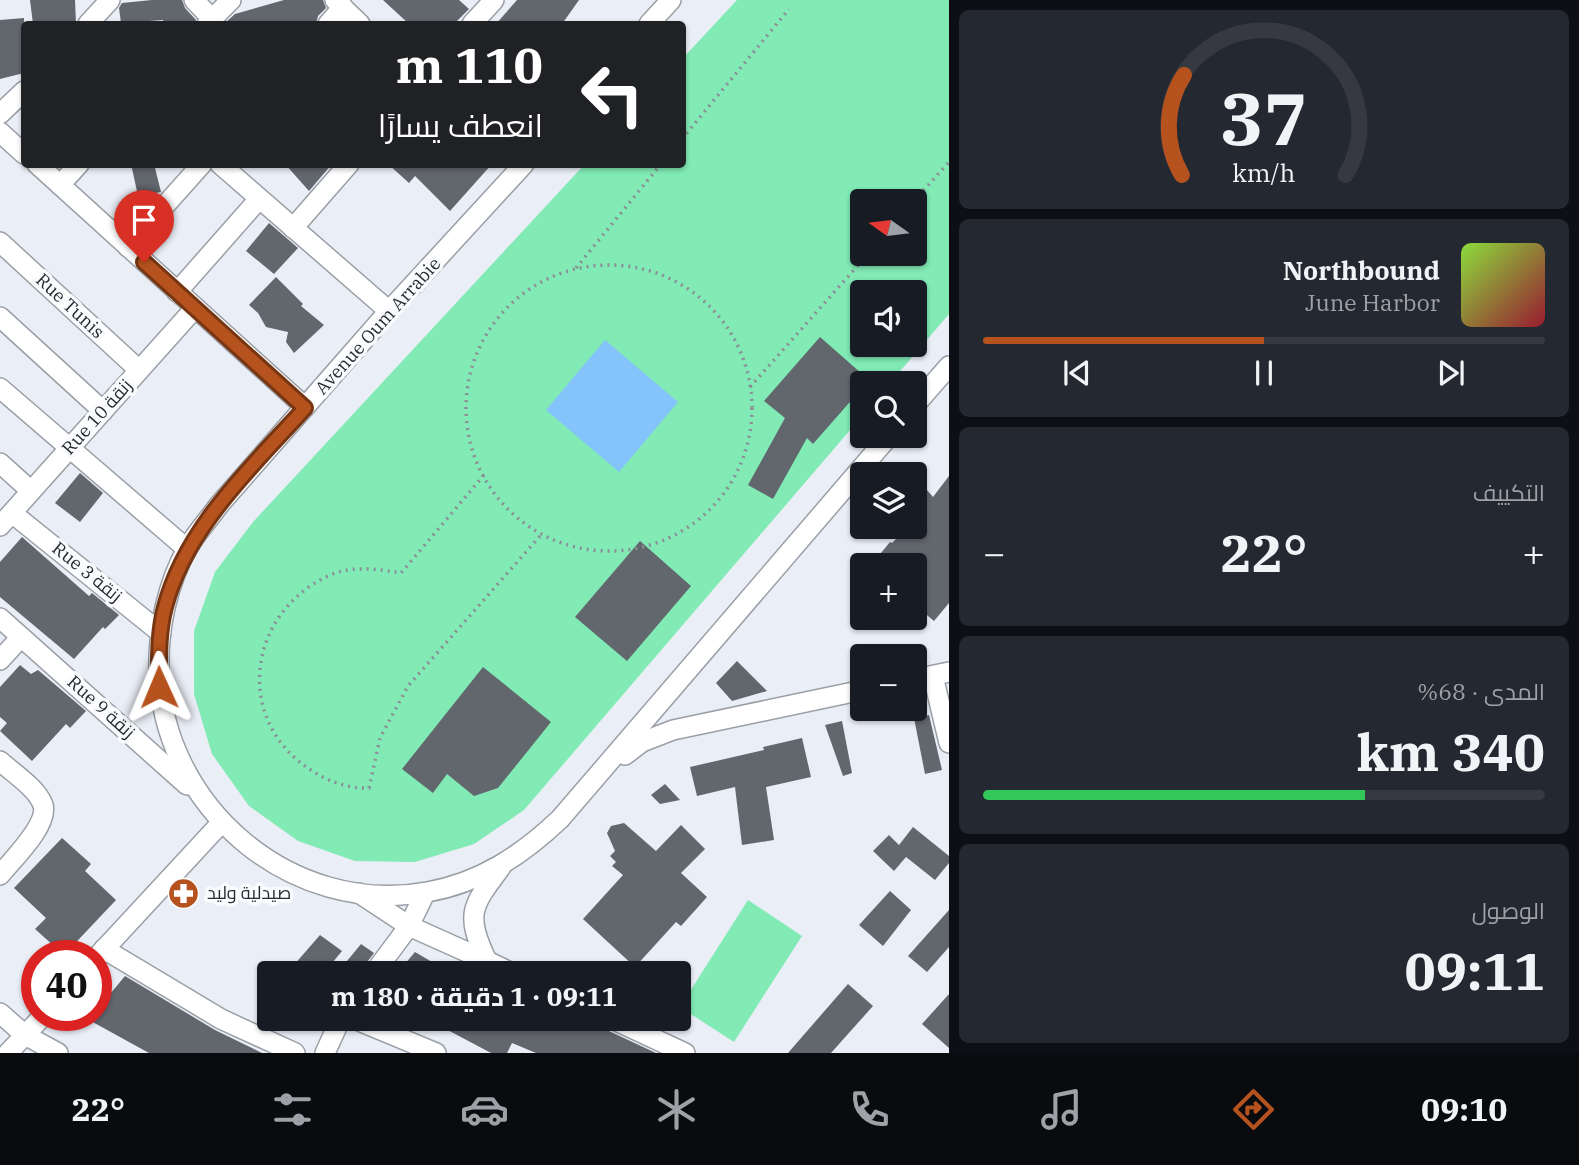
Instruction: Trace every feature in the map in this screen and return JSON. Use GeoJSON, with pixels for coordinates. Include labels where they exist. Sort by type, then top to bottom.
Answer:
{"type":"FeatureCollection","features":[{"type":"Feature","properties":{"kind":"street"},"geometry":{"type":"LineString","coordinates":[[91,21],[110,0]]}},
{"type":"Feature","properties":{"kind":"street"},"geometry":{"type":"LineString","coordinates":[[194,0],[209,21]]}},
{"type":"Feature","properties":{"kind":"street"},"geometry":{"type":"LineString","coordinates":[[211,21],[231,0]]}},
{"type":"Feature","properties":{"kind":"street"},"geometry":{"type":"LineString","coordinates":[[475,21],[494,0]]}},
{"type":"Feature","properties":{"kind":"street"},"geometry":{"type":"LineString","coordinates":[[652,21],[671,0]]}},
{"type":"Feature","properties":{"kind":"street"},"geometry":{"type":"LineString","coordinates":[[330,21],[339,4],[357,21]]}},
{"type":"Feature","properties":{"kind":"street"},"geometry":{"type":"LineString","coordinates":[[0,114],[21,93]]}},
{"type":"Feature","properties":{"kind":"street"},"geometry":{"type":"LineString","coordinates":[[0,132],[21,151]]}},
{"type":"Feature","properties":{"kind":"street"},"geometry":{"type":"LineString","coordinates":[[41,168],[305,408]]}},
{"type":"Feature","properties":{"kind":"street"},"geometry":{"type":"LineString","coordinates":[[60,185],[75,168]]}},
{"type":"Feature","properties":{"kind":"street"},"geometry":{"type":"LineString","coordinates":[[128,247],[198,168]]}},
{"type":"Feature","properties":{"kind":"street"},"geometry":{"type":"LineString","coordinates":[[225,168],[389,311]]}},
{"type":"Feature","properties":{"kind":"street"},"geometry":{"type":"LineString","coordinates":[[293,228],[346,168]]}},
{"type":"Feature","properties":{"kind":"street","name":"Avenue Oum Arrabie"},"geometry":{"type":"LineString","coordinates":[[358,893],[321,885],[287,871],[255,852],[224,825],[201,797],[181,763],[167,726],[159,687],[159,647],[164,608],[187,549],[219,505],[519,168]]}},
{"type":"Feature","properties":{"kind":"street"},"geometry":{"type":"LineString","coordinates":[[177,292],[259,198]]}},
{"type":"Feature","properties":{"kind":"street","name":"Rue Tunis"},"geometry":{"type":"LineString","coordinates":[[0,242],[139,370]]}},
{"type":"Feature","properties":{"kind":"street","name":"Rue 10 زنقة"},"geometry":{"type":"LineString","coordinates":[[6,519],[195,308]]}},
{"type":"Feature","properties":{"kind":"street"},"geometry":{"type":"LineString","coordinates":[[0,317],[103,411]]}},
{"type":"Feature","properties":{"kind":"street"},"geometry":{"type":"LineString","coordinates":[[927,391],[949,366]]}},
{"type":"Feature","properties":{"kind":"street"},"geometry":{"type":"LineString","coordinates":[[0,388],[187,549]]}},
{"type":"Feature","properties":{"kind":"street"},"geometry":{"type":"LineString","coordinates":[[358,893],[425,893],[468,881],[502,865],[533,844],[560,819],[599,775],[879,448]]}},
{"type":"Feature","properties":{"kind":"street"},"geometry":{"type":"LineString","coordinates":[[0,463],[31,491]]}},
{"type":"Feature","properties":{"kind":"street","name":"Rue 3 زنقة"},"geometry":{"type":"LineString","coordinates":[[6,519],[161,633]]}},
{"type":"Feature","properties":{"kind":"street","name":"Rue 9 زنقة"},"geometry":{"type":"LineString","coordinates":[[0,618],[201,797]]}},
{"type":"Feature","properties":{"kind":"street"},"geometry":{"type":"LineString","coordinates":[[0,660],[22,637]]}},
{"type":"Feature","properties":{"kind":"street"},"geometry":{"type":"LineString","coordinates":[[932,676],[949,743]]}},
{"type":"Feature","properties":{"kind":"street"},"geometry":{"type":"LineString","coordinates":[[599,775],[642,742],[673,730],[850,693]]}},
{"type":"Feature","properties":{"kind":"street"},"geometry":{"type":"LineString","coordinates":[[0,761],[37,796],[43,806],[39,828],[0,875]]}},
{"type":"Feature","properties":{"kind":"street"},"geometry":{"type":"LineString","coordinates":[[112,941],[224,825]]}},
{"type":"Feature","properties":{"kind":"street"},"geometry":{"type":"LineString","coordinates":[[486,961],[475,936],[473,914],[481,894],[502,865]]}},
{"type":"Feature","properties":{"kind":"street"},"geometry":{"type":"LineString","coordinates":[[358,893],[409,926],[486,961]]}},
{"type":"Feature","properties":{"kind":"street"},"geometry":{"type":"LineString","coordinates":[[383,961],[409,926],[425,893]]}},
{"type":"Feature","properties":{"kind":"street"},"geometry":{"type":"LineString","coordinates":[[112,960],[222,1020],[295,1053]]}},
{"type":"Feature","properties":{"kind":"street"},"geometry":{"type":"LineString","coordinates":[[0,1013],[25,1035],[58,1053]]}},
{"type":"Feature","properties":{"kind":"street"},"geometry":{"type":"LineString","coordinates":[[8,1053],[29,1031]]}},
{"type":"Feature","properties":{"kind":"street"},"geometry":{"type":"LineString","coordinates":[[325,1053],[335,1031]]}},
{"type":"Feature","properties":{"kind":"street"},"geometry":{"type":"LineString","coordinates":[[383,1031],[436,1053]]}},
{"type":"Feature","properties":{"kind":"street"},"geometry":{"type":"LineString","coordinates":[[638,1031],[685,1053]]}},
{"type":"Feature","properties":{"kind":"path"},"geometry":{"type":"LineString","coordinates":[[686,134],[789,9]]}},
{"type":"Feature","properties":{"kind":"path"},"geometry":{"type":"LineString","coordinates":[[925,189],[949,162]]}},
{"type":"Feature","properties":{"kind":"path"},"geometry":{"type":"LineString","coordinates":[[576,268],[658,168]]}},
{"type":"Feature","properties":{"kind":"path"},"geometry":{"type":"LineString","coordinates":[[621,264],[665,275],[703,299],[732,333],[749,375],[750,387],[752,420],[741,464],[718,503],[679,534],[632,551],[582,550],[541,535],[498,500],[474,456],[466,407],[475,358],[500,315],[534,285],[576,268],[621,264]]}},
{"type":"Feature","properties":{"kind":"path"},"geometry":{"type":"LineString","coordinates":[[750,387],[857,266]]}},
{"type":"Feature","properties":{"kind":"path"},"geometry":{"type":"LineString","coordinates":[[484,475],[401,573],[367,568],[330,575],[297,594],[273,623],[260,659],[260,697],[272,732],[296,762],[328,781],[369,788],[380,738],[408,685],[541,535]]}},
{"type":"Feature","properties":{"kind":"green space"},"geometry":{"type":"Polygon","coordinates":[[[737,0],[949,0],[949,314],[927,340],[927,280],[850,280],[850,357],[912,357],[900,371],[850,371],[850,430],[524,810],[474,844],[415,862],[355,861],[298,841],[249,806],[212,754],[194,694],[194,631],[215,572],[253,522],[581,168],[686,168],[686,55],[737,0]]]}},
{"type":"Feature","properties":{"kind":"green space"},"geometry":{"type":"Polygon","coordinates":[[[748,900],[802,936],[734,1042],[691,1014],[691,990],[748,900]]]}},
{"type":"Feature","properties":{"kind":"water"},"geometry":{"type":"Polygon","coordinates":[[[605,340],[678,402],[619,472],[546,410],[605,340]]]}},
{"type":"Feature","properties":{"kind":"building"},"geometry":{"type":"Polygon","coordinates":[[[30,0],[75,0],[76,21],[33,21],[30,0]]]}},
{"type":"Feature","properties":{"kind":"building"},"geometry":{"type":"Polygon","coordinates":[[[182,0],[185,8],[196,20],[121,21],[119,8],[122,3],[182,0]]]}},
{"type":"Feature","properties":{"kind":"building"},"geometry":{"type":"Polygon","coordinates":[[[284,0],[323,0],[326,8],[317,21],[227,21],[235,14],[284,0]]]}},
{"type":"Feature","properties":{"kind":"building"},"geometry":{"type":"Polygon","coordinates":[[[383,0],[459,0],[469,9],[457,21],[406,21],[383,0]]]}},
{"type":"Feature","properties":{"kind":"building"},"geometry":{"type":"Polygon","coordinates":[[[517,0],[579,0],[564,21],[499,21],[517,0]]]}},
{"type":"Feature","properties":{"kind":"building"},"geometry":{"type":"Polygon","coordinates":[[[24,18],[24,21],[21,21],[21,74],[0,79],[0,20],[24,18]]]}},
{"type":"Feature","properties":{"kind":"building"},"geometry":{"type":"Polygon","coordinates":[[[132,168],[155,168],[161,192],[138,196],[132,168]]]}},
{"type":"Feature","properties":{"kind":"building"},"geometry":{"type":"Polygon","coordinates":[[[289,168],[329,168],[309,191],[289,168]]]}},
{"type":"Feature","properties":{"kind":"building"},"geometry":{"type":"Polygon","coordinates":[[[392,168],[488,168],[450,211],[415,176],[409,183],[392,168]]]}},
{"type":"Feature","properties":{"kind":"building"},"geometry":{"type":"Polygon","coordinates":[[[269,223],[298,248],[274,274],[246,251],[269,223]]]}},
{"type":"Feature","properties":{"kind":"building"},"geometry":{"type":"Polygon","coordinates":[[[276,277],[303,304],[301,306],[324,325],[294,353],[286,342],[288,332],[266,327],[258,313],[249,305],[276,277]]]}},
{"type":"Feature","properties":{"kind":"building"},"geometry":{"type":"Polygon","coordinates":[[[820,337],[859,371],[850,371],[850,402],[813,444],[807,438],[773,499],[748,485],[785,418],[764,401],[820,337]]]}},
{"type":"Feature","properties":{"kind":"building"},"geometry":{"type":"Polygon","coordinates":[[[80,473],[103,493],[80,522],[55,503],[80,473]]]}},
{"type":"Feature","properties":{"kind":"building"},"geometry":{"type":"Polygon","coordinates":[[[949,476],[949,603],[934,621],[927,615],[927,553],[881,553],[896,539],[927,539],[927,490],[933,497],[949,476]]]}},
{"type":"Feature","properties":{"kind":"building"},"geometry":{"type":"Polygon","coordinates":[[[22,537],[89,596],[92,593],[119,615],[105,629],[103,627],[74,659],[0,597],[0,562],[22,537]]]}},
{"type":"Feature","properties":{"kind":"building"},"geometry":{"type":"Polygon","coordinates":[[[640,541],[691,586],[627,661],[575,617],[640,541]]]}},
{"type":"Feature","properties":{"kind":"building"},"geometry":{"type":"Polygon","coordinates":[[[737,661],[767,691],[732,701],[716,683],[737,661]]]}},
{"type":"Feature","properties":{"kind":"building"},"geometry":{"type":"Polygon","coordinates":[[[20,665],[31,674],[38,670],[86,711],[70,728],[66,724],[32,761],[0,731],[7,723],[0,717],[0,687],[20,665]]]}},
{"type":"Feature","properties":{"kind":"building"},"geometry":{"type":"Polygon","coordinates":[[[483,667],[551,722],[498,788],[474,796],[447,774],[433,793],[402,769],[483,667]]]}},
{"type":"Feature","properties":{"kind":"building"},"geometry":{"type":"Polygon","coordinates":[[[927,715],[942,770],[925,774],[915,721],[927,721],[927,715]]]}},
{"type":"Feature","properties":{"kind":"building"},"geometry":{"type":"Polygon","coordinates":[[[842,721],[852,773],[843,776],[825,725],[842,721]]]}},
{"type":"Feature","properties":{"kind":"building"},"geometry":{"type":"Polygon","coordinates":[[[802,738],[811,777],[766,787],[774,840],[742,845],[735,787],[697,796],[690,767],[802,738]]]}},
{"type":"Feature","properties":{"kind":"building"},"geometry":{"type":"Polygon","coordinates":[[[665,784],[680,800],[660,804],[651,795],[665,784]]]}},
{"type":"Feature","properties":{"kind":"building"},"geometry":{"type":"Polygon","coordinates":[[[624,823],[656,851],[681,825],[705,849],[681,873],[707,897],[681,926],[676,922],[640,961],[628,961],[583,919],[623,875],[612,866],[616,862],[610,856],[615,851],[607,833],[611,826],[624,823]]]}},
{"type":"Feature","properties":{"kind":"building"},"geometry":{"type":"Polygon","coordinates":[[[913,827],[949,856],[949,863],[935,880],[906,857],[894,871],[873,851],[889,835],[899,845],[913,827]]]}},
{"type":"Feature","properties":{"kind":"building"},"geometry":{"type":"Polygon","coordinates":[[[62,838],[91,864],[85,871],[116,900],[78,940],[47,940],[35,929],[46,918],[14,888],[62,838]]]}},
{"type":"Feature","properties":{"kind":"building"},"geometry":{"type":"Polygon","coordinates":[[[890,891],[911,910],[883,946],[859,925],[890,891]]]}},
{"type":"Feature","properties":{"kind":"building"},"geometry":{"type":"Polygon","coordinates":[[[949,910],[949,947],[927,972],[908,956],[949,910]]]}},
{"type":"Feature","properties":{"kind":"building"},"geometry":{"type":"Polygon","coordinates":[[[320,935],[342,951],[334,961],[297,961],[320,935]]]}},
{"type":"Feature","properties":{"kind":"building"},"geometry":{"type":"Polygon","coordinates":[[[361,944],[374,953],[368,961],[347,961],[361,944]]]}},
{"type":"Feature","properties":{"kind":"building"},"geometry":{"type":"Polygon","coordinates":[[[415,952],[430,961],[407,961],[415,952]]]}},
{"type":"Feature","properties":{"kind":"building"},"geometry":{"type":"Polygon","coordinates":[[[125,976],[215,1030],[262,1053],[149,1053],[109,1031],[112,1031],[112,992],[125,976]]]}},
{"type":"Feature","properties":{"kind":"building"},"geometry":{"type":"Polygon","coordinates":[[[848,984],[873,1006],[831,1053],[788,1053],[848,984]]]}},
{"type":"Feature","properties":{"kind":"building"},"geometry":{"type":"Polygon","coordinates":[[[949,994],[949,1048],[922,1024],[949,994]]]}},
{"type":"Feature","properties":{"kind":"building"},"geometry":{"type":"Polygon","coordinates":[[[450,1031],[609,1031],[656,1053],[536,1053],[512,1043],[507,1053],[491,1053],[450,1031]]]}},
{"type":"Feature","properties":{"kind":"place","name":"صيدلية وليد"},"geometry":{"type":"Point","coordinates":[184,893]}},
{"type":"Feature","properties":{"kind":"route"},"geometry":{"type":"LineString","coordinates":[[144,262],[305,408],[219,505],[187,549],[164,608],[159,647],[159,687]]}}]}
